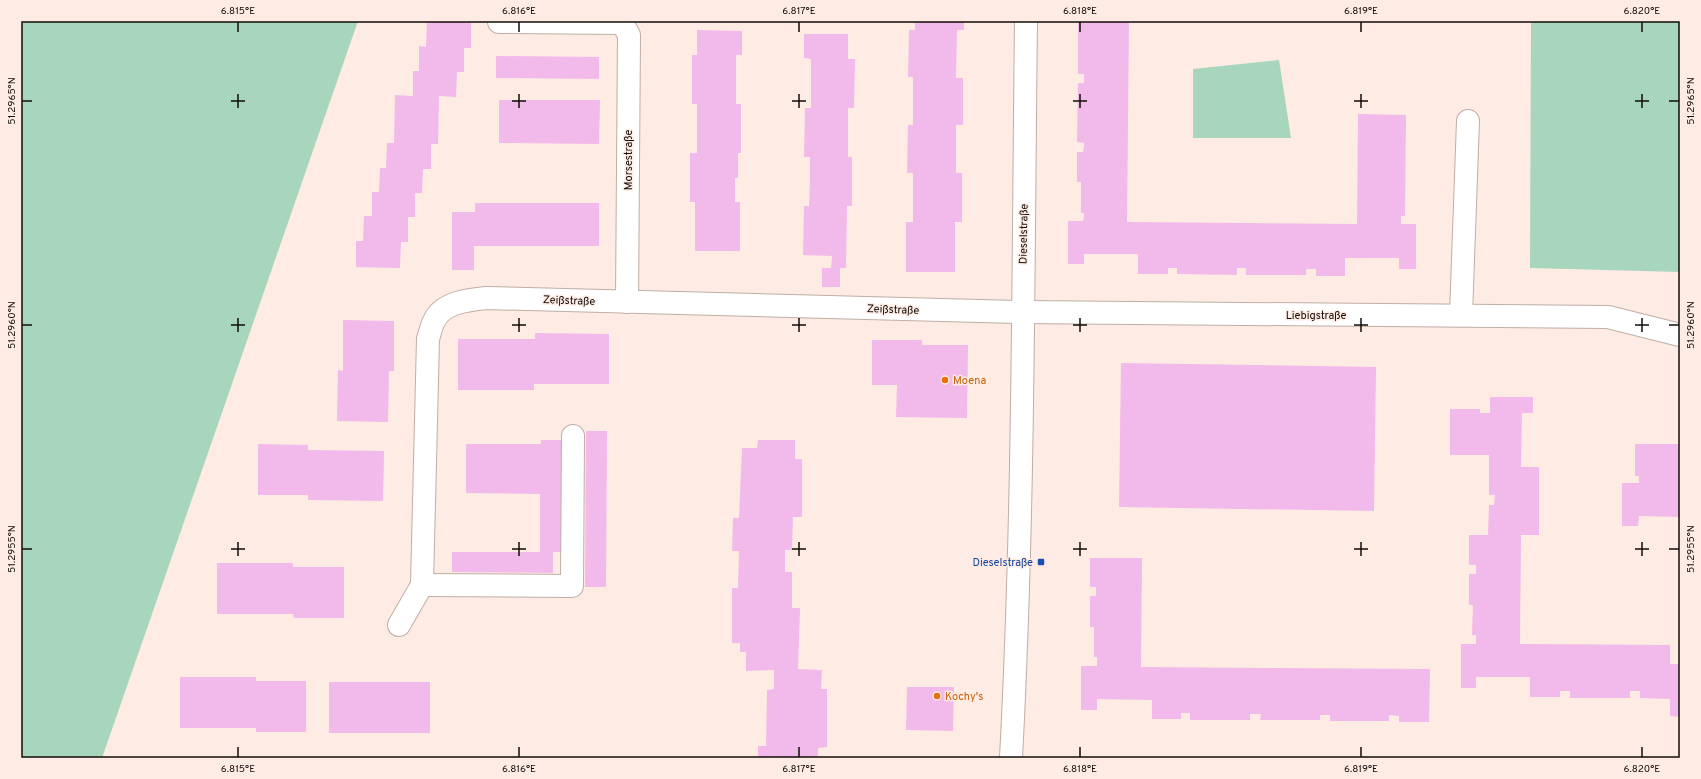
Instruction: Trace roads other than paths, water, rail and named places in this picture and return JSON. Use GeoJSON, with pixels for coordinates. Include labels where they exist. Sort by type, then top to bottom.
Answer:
{"type":"FeatureCollection","features":[{"type":"Feature","properties":{"kind":"street","name":"Dieselstraße"},"geometry":{"type":"LineString","coordinates":[[1011,758],[1019,589],[1026,21]]}},
{"type":"Feature","properties":{"kind":"street"},"geometry":{"type":"LineString","coordinates":[[499,22],[622,22]]}},
{"type":"Feature","properties":{"kind":"street","name":"Morsestraße"},"geometry":{"type":"LineString","coordinates":[[622,22],[629,36],[627,302]]}},
{"type":"Feature","properties":{"kind":"street"},"geometry":{"type":"LineString","coordinates":[[1461,316],[1468,121]]}},
{"type":"Feature","properties":{"kind":"street","name":"Zeißstraße"},"geometry":{"type":"LineString","coordinates":[[399,625],[422,585],[428,339],[434,320],[444,310],[459,301],[486,298],[1022,312]]}},
{"type":"Feature","properties":{"kind":"street","name":"Liebigstraße"},"geometry":{"type":"LineString","coordinates":[[1022,312],[1608,317],[1680,335]]}},
{"type":"Feature","properties":{"kind":"street"},"geometry":{"type":"LineString","coordinates":[[422,585],[572,586],[573,436]]}},
{"type":"Feature","properties":{"kind":"place","name":"Moena"},"geometry":{"type":"Point","coordinates":[945,380]}},
{"type":"Feature","properties":{"kind":"place","name":"Dieselstraße"},"geometry":{"type":"Point","coordinates":[1041,562]}},
{"type":"Feature","properties":{"kind":"place","name":"Kochy's"},"geometry":{"type":"Point","coordinates":[937,696]}}]}
